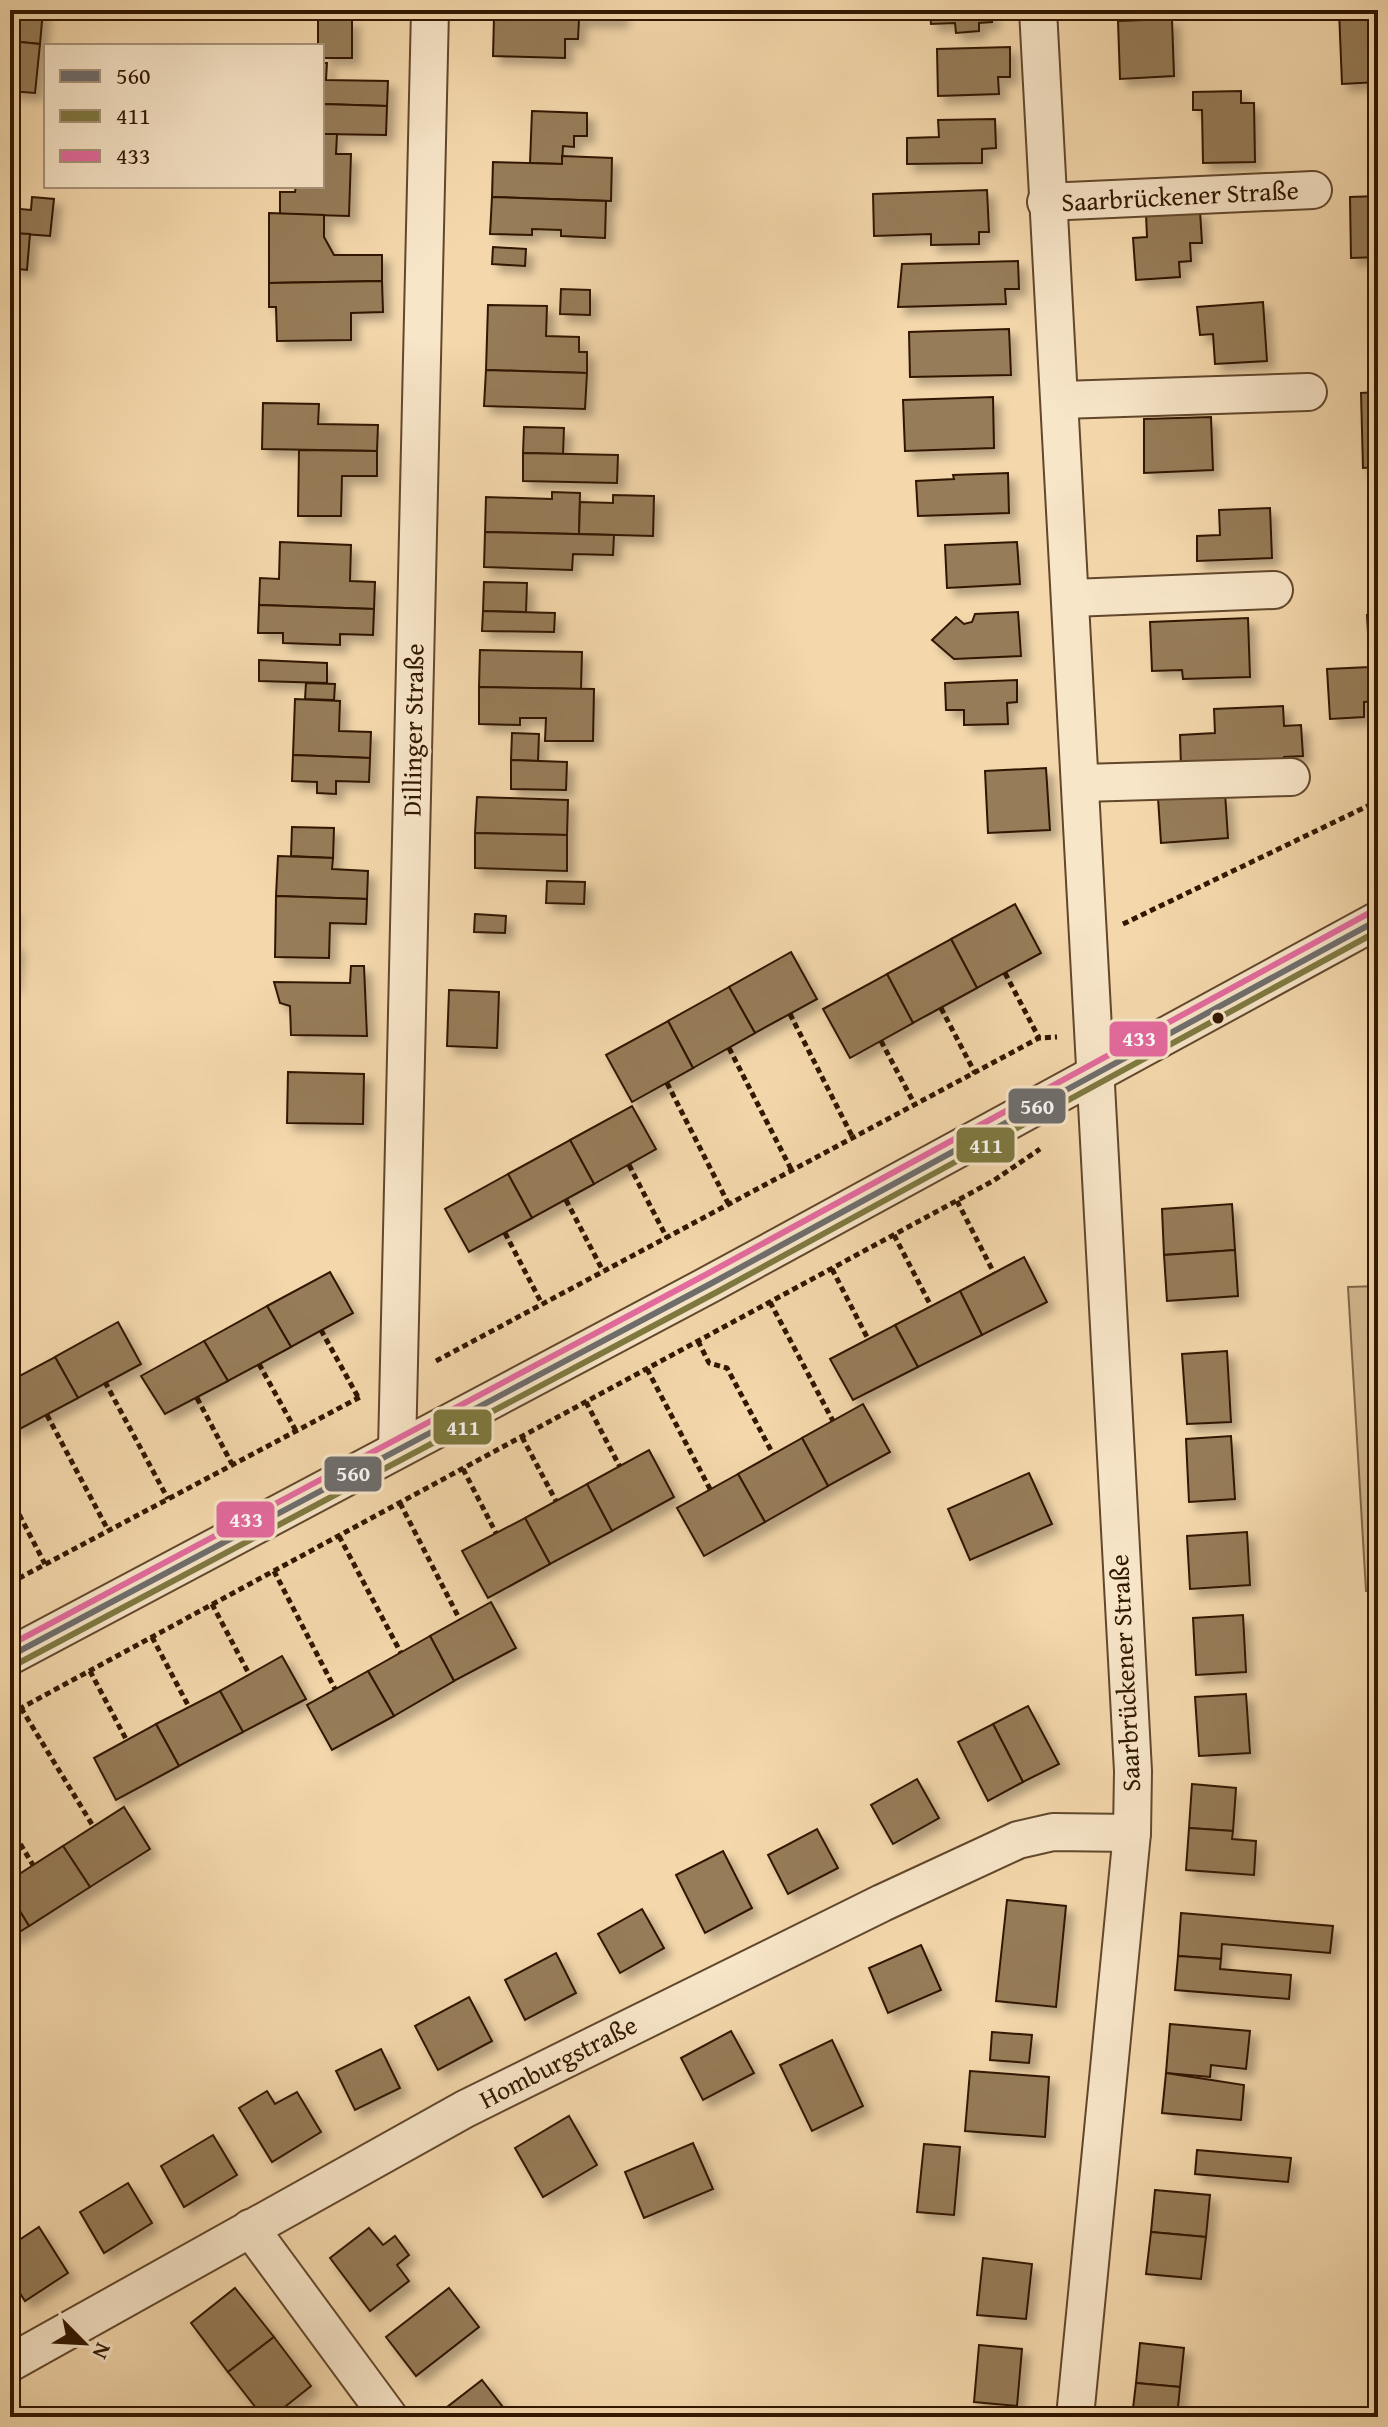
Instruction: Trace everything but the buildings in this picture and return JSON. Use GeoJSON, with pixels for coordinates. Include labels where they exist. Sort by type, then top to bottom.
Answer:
{"type":"FeatureCollection","features":[{"type":"Feature","properties":{"kind":"street","name":"Dillinger Straße"},"geometry":{"type":"LineString","coordinates":[[397,1450],[430,10]]}},
{"type":"Feature","properties":{"kind":"street","name":"Saarbrückener Straße"},"geometry":{"type":"LineString","coordinates":[[1038,10],[1133,1771],[1132,1833],[1075,2417]]}},
{"type":"Feature","properties":{"kind":"street","name":"Saarbrückener Straße"},"geometry":{"type":"LineString","coordinates":[[1046,202],[1313,190]]}},
{"type":"Feature","properties":{"kind":"street"},"geometry":{"type":"LineString","coordinates":[[1061,400],[1308,392]]}},
{"type":"Feature","properties":{"kind":"street"},"geometry":{"type":"LineString","coordinates":[[1072,598],[1274,590]]}},
{"type":"Feature","properties":{"kind":"street"},"geometry":{"type":"LineString","coordinates":[[1082,783],[1291,777]]}},
{"type":"Feature","properties":{"kind":"street"},"geometry":{"type":"LineString","coordinates":[[10,1656],[1378,920]]}},
{"type":"Feature","properties":{"kind":"street","name":"Homburgstraße"},"geometry":{"type":"LineString","coordinates":[[10,2363],[465,2109],[682,1999],[1018,1840],[1053,1832],[1132,1833]]}},
{"type":"Feature","properties":{"kind":"street"},"geometry":{"type":"LineString","coordinates":[[250,2228],[389,2417]]}},
{"type":"Feature","properties":{"kind":"path"},"geometry":{"type":"LineString","coordinates":[[1088,941],[1378,801]]}},
{"type":"Feature","properties":{"kind":"path"},"geometry":{"type":"LineString","coordinates":[[1005,973],[1039,1038]]}},
{"type":"Feature","properties":{"kind":"path"},"geometry":{"type":"LineString","coordinates":[[941,1008],[975,1073]]}},
{"type":"Feature","properties":{"kind":"path"},"geometry":{"type":"LineString","coordinates":[[790,1014],[853,1138]]}},
{"type":"Feature","properties":{"kind":"path"},"geometry":{"type":"LineString","coordinates":[[10,1583],[358,1397],[398,1381],[1039,1038],[1092,1034]]}},
{"type":"Feature","properties":{"kind":"path"},"geometry":{"type":"LineString","coordinates":[[881,1041],[915,1105]]}},
{"type":"Feature","properties":{"kind":"path"},"geometry":{"type":"LineString","coordinates":[[729,1048],[792,1171]]}},
{"type":"Feature","properties":{"kind":"path"},"geometry":{"type":"LineString","coordinates":[[667,1083],[729,1205]]}},
{"type":"Feature","properties":{"kind":"path"},"geometry":{"type":"LineString","coordinates":[[10,1714],[957,1201],[993,1181],[1096,1112]]}},
{"type":"Feature","properties":{"kind":"path"},"geometry":{"type":"LineString","coordinates":[[629,1165],[667,1238]]}},
{"type":"Feature","properties":{"kind":"path"},"geometry":{"type":"LineString","coordinates":[[566,1200],[603,1271]]}},
{"type":"Feature","properties":{"kind":"path"},"geometry":{"type":"LineString","coordinates":[[957,1201],[994,1273]]}},
{"type":"Feature","properties":{"kind":"path"},"geometry":{"type":"LineString","coordinates":[[505,1233],[542,1304]]}},
{"type":"Feature","properties":{"kind":"path"},"geometry":{"type":"LineString","coordinates":[[894,1235],[931,1306]]}},
{"type":"Feature","properties":{"kind":"path"},"geometry":{"type":"LineString","coordinates":[[832,1269],[868,1339]]}},
{"type":"Feature","properties":{"kind":"path"},"geometry":{"type":"LineString","coordinates":[[770,1302],[833,1421]]}},
{"type":"Feature","properties":{"kind":"path"},"geometry":{"type":"LineString","coordinates":[[321,1330],[358,1397]]}},
{"type":"Feature","properties":{"kind":"path"},"geometry":{"type":"LineString","coordinates":[[698,1341],[709,1363],[727,1368],[773,1454]]}},
{"type":"Feature","properties":{"kind":"path"},"geometry":{"type":"LineString","coordinates":[[259,1364],[296,1431]]}},
{"type":"Feature","properties":{"kind":"path"},"geometry":{"type":"LineString","coordinates":[[647,1369],[710,1489]]}},
{"type":"Feature","properties":{"kind":"path"},"geometry":{"type":"LineString","coordinates":[[105,1382],[168,1499]]}},
{"type":"Feature","properties":{"kind":"path"},"geometry":{"type":"LineString","coordinates":[[197,1398],[232,1464]]}},
{"type":"Feature","properties":{"kind":"path"},"geometry":{"type":"LineString","coordinates":[[586,1402],[620,1467]]}},
{"type":"Feature","properties":{"kind":"path"},"geometry":{"type":"LineString","coordinates":[[47,1415],[108,1530]]}},
{"type":"Feature","properties":{"kind":"path"},"geometry":{"type":"LineString","coordinates":[[522,1437],[556,1501]]}},
{"type":"Feature","properties":{"kind":"path"},"geometry":{"type":"LineString","coordinates":[[463,1469],[496,1533]]}},
{"type":"Feature","properties":{"kind":"path"},"geometry":{"type":"LineString","coordinates":[[10,1497],[45,1564]]}},
{"type":"Feature","properties":{"kind":"path"},"geometry":{"type":"LineString","coordinates":[[400,1503],[460,1620]]}},
{"type":"Feature","properties":{"kind":"path"},"geometry":{"type":"LineString","coordinates":[[339,1536],[401,1653]]}},
{"type":"Feature","properties":{"kind":"path"},"geometry":{"type":"LineString","coordinates":[[274,1571],[335,1689]]}},
{"type":"Feature","properties":{"kind":"path"},"geometry":{"type":"LineString","coordinates":[[212,1604],[249,1674]]}},
{"type":"Feature","properties":{"kind":"path"},"geometry":{"type":"LineString","coordinates":[[152,1637],[189,1707]]}},
{"type":"Feature","properties":{"kind":"path"},"geometry":{"type":"LineString","coordinates":[[90,1671],[127,1741]]}},
{"type":"Feature","properties":{"kind":"path"},"geometry":{"type":"LineString","coordinates":[[21,1708],[93,1826]]}},
{"type":"Feature","properties":{"kind":"path"},"geometry":{"type":"LineString","coordinates":[[10,1827],[33,1865]]}},
{"type":"Feature","properties":{"kind":"shaded area"},"geometry":{"type":"Polygon","coordinates":[[[1378,1286],[1378,1591],[1366,1591],[1348,1287],[1378,1286]]]}},
{"type":"Feature","properties":{"kind":"transit line","name":"433"},"geometry":{"type":"LineString","coordinates":[[10,1645],[707,1274],[1373,911]]}},
{"type":"Feature","properties":{"kind":"transit line","name":"560"},"geometry":{"type":"LineString","coordinates":[[10,1656],[712,1283],[1378,920]]}},
{"type":"Feature","properties":{"kind":"transit line","name":"411"},"geometry":{"type":"LineString","coordinates":[[15,1665],[717,1292],[1378,931]]}}]}
